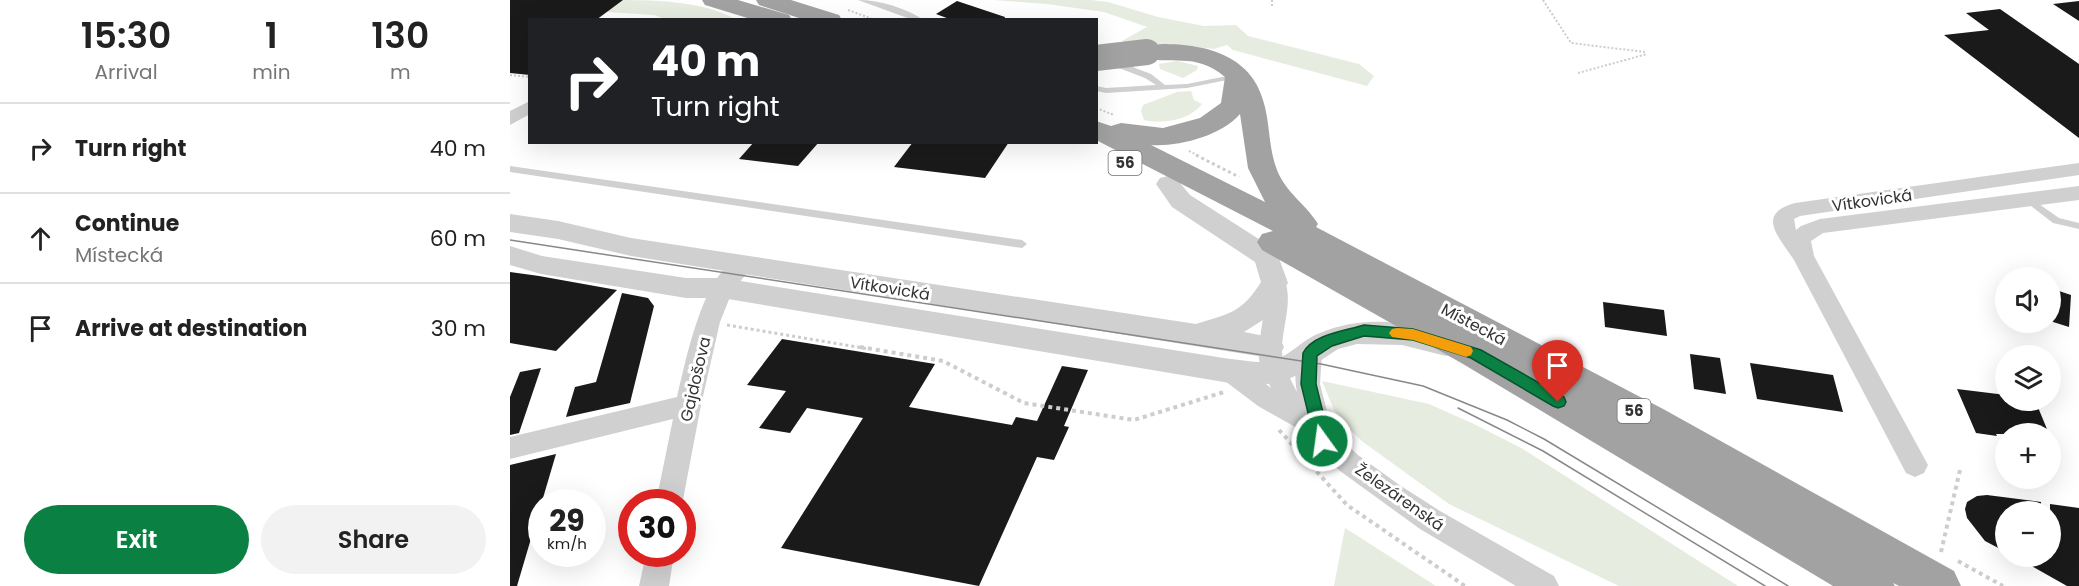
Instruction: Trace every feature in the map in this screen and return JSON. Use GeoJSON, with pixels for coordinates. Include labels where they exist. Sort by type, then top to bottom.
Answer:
{"type":"FeatureCollection","features":[{"type":"Feature","properties":{"kind":"highway"},"geometry":{"type":"LineString","coordinates":[[708,0],[746,18]]}},
{"type":"Feature","properties":{"kind":"highway"},"geometry":{"type":"LineString","coordinates":[[713,0],[774,18]]}},
{"type":"Feature","properties":{"kind":"highway"},"geometry":{"type":"LineString","coordinates":[[767,0],[824,17]]}},
{"type":"Feature","properties":{"kind":"highway"},"geometry":{"type":"LineString","coordinates":[[1106,61],[1147,52],[1175,50],[1200,53],[1222,62],[1238,76],[1250,97],[1257,152],[1266,179],[1279,202],[1324,244]]}},
{"type":"Feature","properties":{"kind":"highway"},"geometry":{"type":"LineString","coordinates":[[1098,127],[1156,137],[1189,131],[1229,111],[1235,102],[1238,76]]}},
{"type":"Feature","properties":{"kind":"highway","name":"Místecká"},"geometry":{"type":"LineString","coordinates":[[1098,128],[1324,244],[1652,421],[1939,586]]}},
{"type":"Feature","properties":{"kind":"highway","name":"Místecká"},"geometry":{"type":"LineString","coordinates":[[1087,144],[1168,184],[1475,354],[1873,586]]}},
{"type":"Feature","properties":{"kind":"street"},"geometry":{"type":"LineString","coordinates":[[510,119],[528,106]]}},
{"type":"Feature","properties":{"kind":"street","name":"Vítkovická"},"geometry":{"type":"LineString","coordinates":[[1915,465],[1803,256],[1784,229],[1783,216],[1795,210],[2079,169]]}},
{"type":"Feature","properties":{"kind":"street"},"geometry":{"type":"LineString","coordinates":[[2007,181],[2029,200]]}},
{"type":"Feature","properties":{"kind":"street"},"geometry":{"type":"LineString","coordinates":[[1168,184],[1181,201],[1267,257],[1275,283],[1273,360],[1310,353],[1327,341],[1364,331],[1413,334],[1475,354]]}},
{"type":"Feature","properties":{"kind":"street","name":"Vítkovická"},"geometry":{"type":"LineString","coordinates":[[1803,256],[1800,239],[1808,231],[1820,226],[2079,193]]}},
{"type":"Feature","properties":{"kind":"street","name":"Vítkovická"},"geometry":{"type":"LineString","coordinates":[[510,223],[558,230],[631,248],[1190,336],[1273,360]]}},
{"type":"Feature","properties":{"kind":"street","name":"Vítkovická"},"geometry":{"type":"LineString","coordinates":[[510,255],[541,265],[686,288],[722,288],[1230,381],[1273,360]]}},
{"type":"Feature","properties":{"kind":"street","name":"Gajdošova"},"geometry":{"type":"LineString","coordinates":[[672,489],[688,405],[708,322],[722,288],[742,265]]}},
{"type":"Feature","properties":{"kind":"street"},"geometry":{"type":"LineString","coordinates":[[1190,336],[1239,324],[1250,318],[1259,309],[1275,283]]}},
{"type":"Feature","properties":{"kind":"street"},"geometry":{"type":"LineString","coordinates":[[1310,353],[1308,384],[1315,432]]}},
{"type":"Feature","properties":{"kind":"street","name":"Železárenská"},"geometry":{"type":"LineString","coordinates":[[1273,360],[1292,403],[1315,432],[1412,509],[1544,586]]}},
{"type":"Feature","properties":{"kind":"street"},"geometry":{"type":"LineString","coordinates":[[1230,381],[1267,399],[1315,432]]}},
{"type":"Feature","properties":{"kind":"street"},"geometry":{"type":"LineString","coordinates":[[510,448],[688,405]]}},
{"type":"Feature","properties":{"kind":"street"},"geometry":{"type":"LineString","coordinates":[[654,586],[658,567]]}},
{"type":"Feature","properties":{"kind":"lane"},"geometry":{"type":"LineString","coordinates":[[796,0],[824,17]]}},
{"type":"Feature","properties":{"kind":"lane"},"geometry":{"type":"LineString","coordinates":[[862,0],[883,5],[916,18]]}},
{"type":"Feature","properties":{"kind":"lane"},"geometry":{"type":"LineString","coordinates":[[883,5],[893,0]]}},
{"type":"Feature","properties":{"kind":"lane"},"geometry":{"type":"LineString","coordinates":[[1106,61],[1148,76],[1163,87]]}},
{"type":"Feature","properties":{"kind":"lane"},"geometry":{"type":"LineString","coordinates":[[1098,89],[1106,92],[1187,86],[1238,76]]}},
{"type":"Feature","properties":{"kind":"lane"},"geometry":{"type":"LineString","coordinates":[[510,169],[1022,244]]}},
{"type":"Feature","properties":{"kind":"lane"},"geometry":{"type":"LineString","coordinates":[[2029,200],[2056,221],[2079,226]]}},
{"type":"Feature","properties":{"kind":"path"},"geometry":{"type":"LineString","coordinates":[[1272,0],[1272,6]]}},
{"type":"Feature","properties":{"kind":"path"},"geometry":{"type":"LineString","coordinates":[[1543,0],[1570,43],[1646,53],[1578,73]]}},
{"type":"Feature","properties":{"kind":"path"},"geometry":{"type":"LineString","coordinates":[[510,75],[528,77]]}},
{"type":"Feature","properties":{"kind":"path"},"geometry":{"type":"LineString","coordinates":[[708,322],[943,361],[1024,403],[1134,420],[1230,381]]}},
{"type":"Feature","properties":{"kind":"path"},"geometry":{"type":"LineString","coordinates":[[1273,423],[1347,505],[1465,586]]}},
{"type":"Feature","properties":{"kind":"path"},"geometry":{"type":"LineString","coordinates":[[1960,470],[1940,551],[2003,586]]}},
{"type":"Feature","properties":{"kind":"shaded area"},"geometry":{"type":"Polygon","coordinates":[[[611,0],[659,1],[707,8],[733,18],[662,18],[654,15],[607,12],[611,0]]]}},
{"type":"Feature","properties":{"kind":"shaded area"},"geometry":{"type":"Polygon","coordinates":[[[993,0],[1091,0],[1108,2],[1158,17],[1204,26],[1236,25],[1248,36],[1359,64],[1374,76],[1367,86],[1233,50],[1227,45],[1214,49],[1165,44],[1130,48],[1122,41],[1147,27],[1104,12],[1047,4],[993,0]]]}},
{"type":"Feature","properties":{"kind":"shaded area"},"geometry":{"type":"Polygon","coordinates":[[[1177,61],[1198,66],[1197,70],[1183,78],[1160,69],[1159,64],[1177,61]]]}},
{"type":"Feature","properties":{"kind":"shaded area"},"geometry":{"type":"Polygon","coordinates":[[[1191,91],[1194,100],[1202,104],[1190,114],[1183,118],[1160,122],[1144,120],[1141,111],[1143,105],[1177,92],[1191,91]]]}},
{"type":"Feature","properties":{"kind":"shaded area"},"geometry":{"type":"Polygon","coordinates":[[[1322,381],[1429,404],[1474,424],[1523,449],[1738,586],[1619,586],[1449,504],[1363,442],[1348,428],[1334,410],[1322,381]]]}},
{"type":"Feature","properties":{"kind":"shaded area"},"geometry":{"type":"Polygon","coordinates":[[[1345,528],[1436,586],[1334,586],[1345,528]]]}},
{"type":"Feature","properties":{"kind":"building"},"geometry":{"type":"Polygon","coordinates":[[[510,0],[623,0],[599,18],[528,18],[528,75],[510,73],[510,0]]]}},
{"type":"Feature","properties":{"kind":"building"},"geometry":{"type":"Polygon","coordinates":[[[957,1],[1005,17],[947,18],[936,14],[957,1]]]}},
{"type":"Feature","properties":{"kind":"building"},"geometry":{"type":"Polygon","coordinates":[[[2079,1],[2079,21],[2053,4],[2079,1]]]}},
{"type":"Feature","properties":{"kind":"building"},"geometry":{"type":"Polygon","coordinates":[[[2000,9],[2079,64],[2079,138],[1944,35],[1989,30],[1966,13],[2000,9]]]}},
{"type":"Feature","properties":{"kind":"building"},"geometry":{"type":"Polygon","coordinates":[[[752,144],[817,144],[798,166],[739,159],[752,144]]]}},
{"type":"Feature","properties":{"kind":"building"},"geometry":{"type":"Polygon","coordinates":[[[911,144],[1008,144],[985,178],[894,167],[911,144]]]}},
{"type":"Feature","properties":{"kind":"building"},"geometry":{"type":"Polygon","coordinates":[[[510,272],[617,290],[556,351],[510,343],[510,272]]]}},
{"type":"Feature","properties":{"kind":"building"},"geometry":{"type":"Polygon","coordinates":[[[2061,292],[2071,295],[2069,327],[2061,324],[2061,292]]]}},
{"type":"Feature","properties":{"kind":"building"},"geometry":{"type":"Polygon","coordinates":[[[622,293],[648,298],[654,306],[630,403],[566,417],[575,387],[596,382],[622,293]]]}},
{"type":"Feature","properties":{"kind":"building"},"geometry":{"type":"Polygon","coordinates":[[[1603,302],[1664,310],[1667,336],[1605,327],[1603,302]]]}},
{"type":"Feature","properties":{"kind":"building"},"geometry":{"type":"Polygon","coordinates":[[[782,339],[935,364],[909,407],[1012,425],[1016,417],[1037,421],[1062,366],[1088,370],[1064,426],[1069,427],[1054,460],[1037,457],[979,586],[781,548],[863,418],[807,408],[790,433],[759,428],[786,391],[747,385],[782,339]]]}},
{"type":"Feature","properties":{"kind":"building"},"geometry":{"type":"Polygon","coordinates":[[[1690,354],[1720,358],[1726,394],[1694,389],[1690,354]]]}},
{"type":"Feature","properties":{"kind":"building"},"geometry":{"type":"Polygon","coordinates":[[[1750,363],[1833,375],[1843,412],[1757,399],[1750,363]]]}},
{"type":"Feature","properties":{"kind":"building"},"geometry":{"type":"Polygon","coordinates":[[[541,368],[519,433],[510,435],[510,397],[520,372],[541,368]]]}},
{"type":"Feature","properties":{"kind":"building"},"geometry":{"type":"Polygon","coordinates":[[[1957,389],[1995,394],[1995,411],[2040,411],[2044,423],[1995,423],[1995,436],[1976,433],[1957,389]]]}},
{"type":"Feature","properties":{"kind":"building"},"geometry":{"type":"Polygon","coordinates":[[[556,454],[546,489],[528,489],[528,549],[517,586],[510,586],[510,465],[556,454]]]}},
{"type":"Feature","properties":{"kind":"building"},"geometry":{"type":"Polygon","coordinates":[[[1987,495],[2033,501],[1995,501],[1995,546],[1985,541],[1967,518],[1965,509],[1967,502],[1977,496],[1987,495]]]}},
{"type":"Feature","properties":{"kind":"building"},"geometry":{"type":"Polygon","coordinates":[[[2061,506],[2079,508],[2079,586],[2067,586],[2033,567],[2061,567],[2061,506]]]}},
{"type":"Feature","properties":{"kind":"tram line"},"geometry":{"type":"LineString","coordinates":[[510,240],[1321,364],[1423,386],[1507,420],[1544,439],[1788,586]]}},
{"type":"Feature","properties":{"kind":"tram line"},"geometry":{"type":"LineString","coordinates":[[1458,408],[1543,451],[1765,586]]}},
{"type":"Feature","properties":{"kind":"slow traffic"},"geometry":{"type":"LineString","coordinates":[[1397,333],[1413,334],[1466,351]]}},
{"type":"Feature","properties":{"kind":"route"},"geometry":{"type":"LineString","coordinates":[[1322,441],[1308,384],[1310,353],[1327,341],[1364,331],[1413,334],[1475,354],[1558,402]]}}]}
